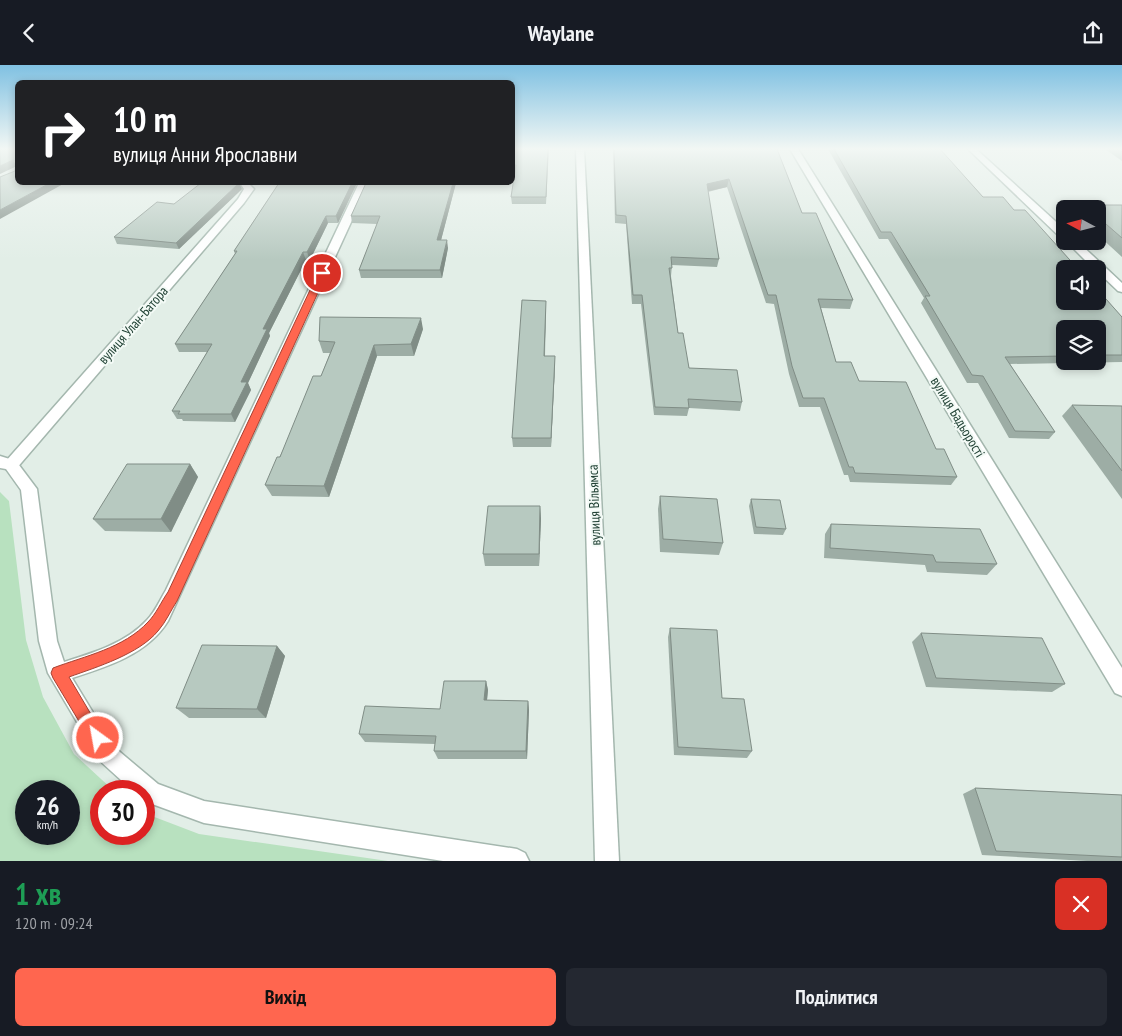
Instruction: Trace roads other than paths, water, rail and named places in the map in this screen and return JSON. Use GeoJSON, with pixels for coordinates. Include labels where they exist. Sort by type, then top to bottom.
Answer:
{"type":"FeatureCollection","features":[{"type":"Feature","properties":{"kind":"street","name":"вулиця Улан-Батора"},"geometry":{"type":"LineString","coordinates":[[6,463],[241,201],[248,189],[246,186]]}},
{"type":"Feature","properties":{"kind":"street"},"geometry":{"type":"LineString","coordinates":[[58,673],[103,658],[128,645],[153,627],[172,596],[363,186]]}},
{"type":"Feature","properties":{"kind":"street","name":"вулиця Вільямса"},"geometry":{"type":"LineString","coordinates":[[581,186],[607,861]]}},
{"type":"Feature","properties":{"kind":"street","name":"вулиця Бадьорості"},"geometry":{"type":"LineString","coordinates":[[817,186],[1122,686]]}},
{"type":"Feature","properties":{"kind":"street"},"geometry":{"type":"LineString","coordinates":[[1012,186],[1056,228]]}},
{"type":"Feature","properties":{"kind":"street"},"geometry":{"type":"LineString","coordinates":[[1081,250],[1122,289]]}},
{"type":"Feature","properties":{"kind":"street"},"geometry":{"type":"LineString","coordinates":[[6,463],[29,489],[48,641],[58,673],[107,754],[151,793],[204,813],[517,861]]}}]}
